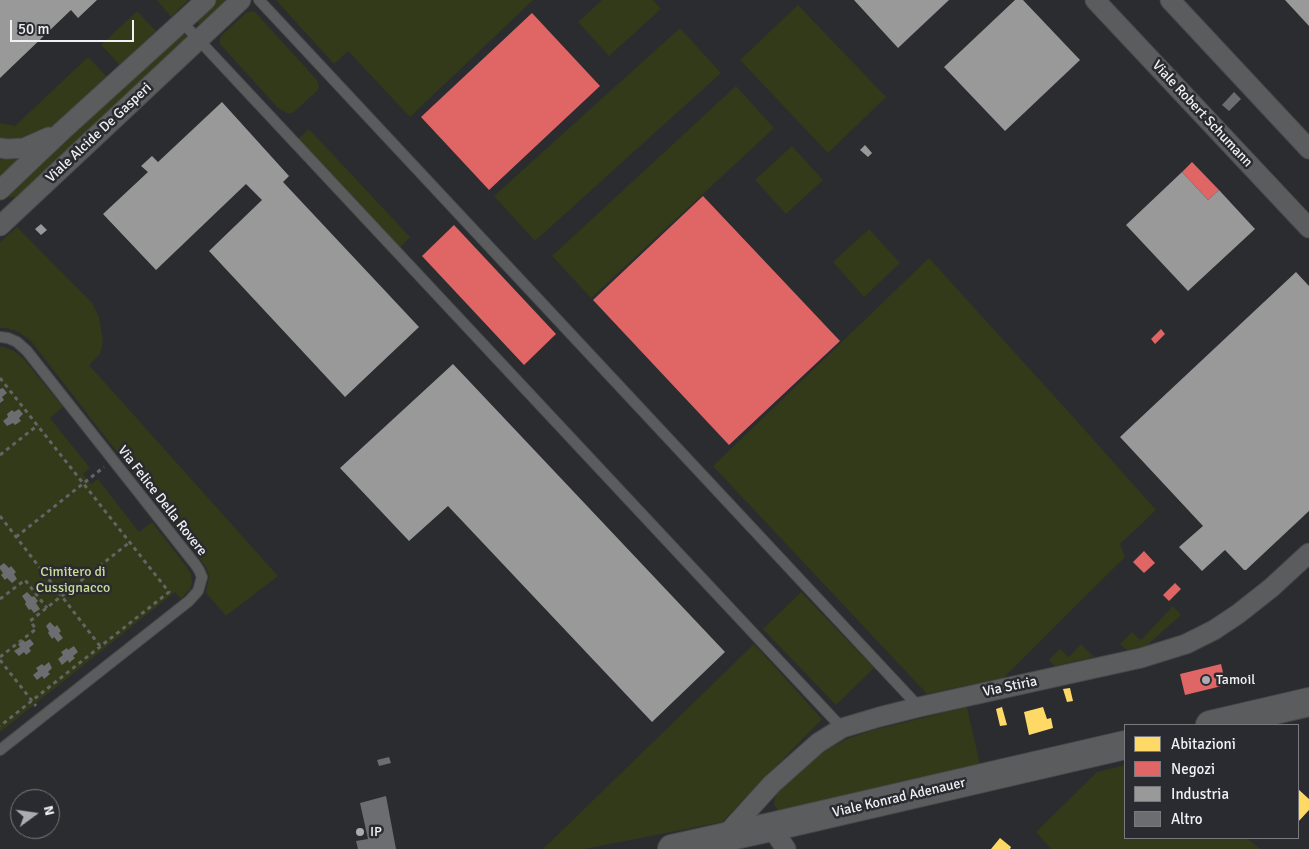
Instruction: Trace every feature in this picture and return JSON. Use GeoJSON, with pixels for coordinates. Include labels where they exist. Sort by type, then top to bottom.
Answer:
{"type":"FeatureCollection","features":[{"type":"Feature","properties":{"kind":"main road"},"geometry":{"type":"LineString","coordinates":[[1214,724],[1309,702]]}},
{"type":"Feature","properties":{"kind":"main road","name":"Viale Konrad Adenauer"},"geometry":{"type":"LineString","coordinates":[[672,849],[722,838],[778,838],[1124,745]]}},
{"type":"Feature","properties":{"kind":"street","name":"Viale Alcide De Gasperi"},"geometry":{"type":"LineString","coordinates":[[0,190],[206,0]]}},
{"type":"Feature","properties":{"kind":"street","name":"Viale Alcide De Gasperi"},"geometry":{"type":"LineString","coordinates":[[0,226],[241,0]]}},
{"type":"Feature","properties":{"kind":"street","name":"Viale Robert Schumann"},"geometry":{"type":"LineString","coordinates":[[1095,0],[1309,228]]}},
{"type":"Feature","properties":{"kind":"street"},"geometry":{"type":"LineString","coordinates":[[1170,0],[1309,149]]}},
{"type":"Feature","properties":{"kind":"street"},"geometry":{"type":"LineString","coordinates":[[0,148],[24,148],[62,131]]}},
{"type":"Feature","properties":{"kind":"street"},"geometry":{"type":"LineString","coordinates":[[0,202],[24,203]]}},
{"type":"Feature","properties":{"kind":"street","name":"Via Stiria"},"geometry":{"type":"LineString","coordinates":[[722,838],[772,784],[818,743],[842,728],[879,717],[1141,658],[1186,644],[1214,630],[1238,614],[1271,588],[1309,553]]}},
{"type":"Feature","properties":{"kind":"lane"},"geometry":{"type":"LineString","coordinates":[[258,0],[919,708]]}},
{"type":"Feature","properties":{"kind":"lane"},"geometry":{"type":"LineString","coordinates":[[182,22],[842,728]]}},
{"type":"Feature","properties":{"kind":"lane","name":"Via Felice Della Rovere"},"geometry":{"type":"LineString","coordinates":[[0,337],[17,342],[27,351],[195,564],[202,577],[198,591],[189,601],[0,750]]}},
{"type":"Feature","properties":{"kind":"path"},"geometry":{"type":"LineString","coordinates":[[0,378],[169,592],[100,646],[34,703],[0,726]]}},
{"type":"Feature","properties":{"kind":"path"},"geometry":{"type":"LineString","coordinates":[[0,455],[38,425]]}},
{"type":"Feature","properties":{"kind":"path"},"geometry":{"type":"LineString","coordinates":[[16,537],[95,475]]}},
{"type":"Feature","properties":{"kind":"path"},"geometry":{"type":"LineString","coordinates":[[0,516],[100,646]]}},
{"type":"Feature","properties":{"kind":"path"},"geometry":{"type":"LineString","coordinates":[[34,703],[0,658],[36,629],[30,621],[130,542]]}},
{"type":"Feature","properties":{"kind":"path"},"geometry":{"type":"LineString","coordinates":[[0,599],[25,580],[47,608]]}},
{"type":"Feature","properties":{"kind":"green space"},"geometry":{"type":"Polygon","coordinates":[[[157,0],[188,0],[171,17],[157,0]]]}},
{"type":"Feature","properties":{"kind":"green space"},"geometry":{"type":"Polygon","coordinates":[[[217,0],[231,0],[205,25],[200,25],[197,18],[217,0]]]}},
{"type":"Feature","properties":{"kind":"green space"},"geometry":{"type":"Polygon","coordinates":[[[276,0],[533,0],[410,117],[348,51],[334,64],[276,0]]]}},
{"type":"Feature","properties":{"kind":"green space"},"geometry":{"type":"Polygon","coordinates":[[[602,0],[653,0],[661,9],[609,56],[578,22],[602,0]]]}},
{"type":"Feature","properties":{"kind":"green space"},"geometry":{"type":"Polygon","coordinates":[[[798,5],[886,97],[828,153],[740,60],[798,5]]]}},
{"type":"Feature","properties":{"kind":"green space"},"geometry":{"type":"Polygon","coordinates":[[[137,11],[156,31],[120,65],[101,45],[137,11]]]}},
{"type":"Feature","properties":{"kind":"green space"},"geometry":{"type":"Polygon","coordinates":[[[255,12],[317,80],[318,90],[294,112],[289,114],[278,108],[220,44],[221,36],[246,13],[255,12]]]}},
{"type":"Feature","properties":{"kind":"green space"},"geometry":{"type":"Polygon","coordinates":[[[680,28],[721,73],[535,241],[494,196],[680,28]]]}},
{"type":"Feature","properties":{"kind":"green space"},"geometry":{"type":"Polygon","coordinates":[[[183,34],[187,38],[21,197],[7,197],[179,35],[183,34]]]}},
{"type":"Feature","properties":{"kind":"green space"},"geometry":{"type":"Polygon","coordinates":[[[88,57],[108,78],[58,124],[38,135],[14,139],[0,138],[0,123],[15,126],[88,57]]]}},
{"type":"Feature","properties":{"kind":"green space"},"geometry":{"type":"Polygon","coordinates":[[[736,86],[774,128],[591,298],[552,256],[736,86]]]}},
{"type":"Feature","properties":{"kind":"green space"},"geometry":{"type":"Polygon","coordinates":[[[309,129],[410,237],[398,249],[296,141],[309,129]]]}},
{"type":"Feature","properties":{"kind":"green space"},"geometry":{"type":"Polygon","coordinates":[[[792,146],[823,180],[786,214],[755,180],[792,146]]]}},
{"type":"Feature","properties":{"kind":"green space"},"geometry":{"type":"Polygon","coordinates":[[[0,156],[25,156],[0,179],[0,156]]]}},
{"type":"Feature","properties":{"kind":"green space"},"geometry":{"type":"Polygon","coordinates":[[[17,227],[92,303],[99,317],[103,342],[100,354],[89,365],[278,576],[226,616],[206,593],[209,576],[206,567],[31,341],[19,332],[0,328],[0,242],[17,227]]]}},
{"type":"Feature","properties":{"kind":"green space"},"geometry":{"type":"Polygon","coordinates":[[[869,229],[900,263],[864,297],[833,262],[869,229]]]}},
{"type":"Feature","properties":{"kind":"green space"},"geometry":{"type":"Polygon","coordinates":[[[929,258],[1156,510],[1120,544],[1125,557],[1003,678],[927,694],[713,466],[929,258]]]}},
{"type":"Feature","properties":{"kind":"green space","name":"Cimitero di Cussignacco"},"geometry":{"type":"Polygon","coordinates":[[[0,347],[14,351],[23,358],[63,407],[50,418],[90,468],[83,474],[91,484],[98,479],[139,532],[152,522],[186,566],[191,574],[192,584],[181,599],[175,592],[0,732],[0,347]]]}},
{"type":"Feature","properties":{"kind":"green space"},"geometry":{"type":"Polygon","coordinates":[[[801,592],[874,668],[836,705],[763,629],[801,592]]]}},
{"type":"Feature","properties":{"kind":"green space"},"geometry":{"type":"Polygon","coordinates":[[[1173,606],[1181,615],[1146,646],[1127,650],[1120,644],[1132,632],[1141,640],[1173,606]]]}},
{"type":"Feature","properties":{"kind":"green space"},"geometry":{"type":"Polygon","coordinates":[[[754,644],[822,719],[722,822],[584,849],[543,849],[754,644]]]}},
{"type":"Feature","properties":{"kind":"green space"},"geometry":{"type":"Polygon","coordinates":[[[1081,644],[1094,657],[1055,666],[1049,660],[1060,649],[1069,657],[1081,644]]]}},
{"type":"Feature","properties":{"kind":"green space"},"geometry":{"type":"Polygon","coordinates":[[[967,707],[980,765],[782,811],[774,805],[775,796],[779,790],[813,760],[847,739],[870,731],[967,707]]]}},
{"type":"Feature","properties":{"kind":"green space"},"geometry":{"type":"Polygon","coordinates":[[[1124,765],[1124,839],[1248,839],[1260,849],[1051,849],[1036,832],[1097,772],[1124,765]]]}},
{"type":"Feature","properties":{"kind":"building: Abitazioni"},"geometry":{"type":"Polygon","coordinates":[[[1070,688],[1073,701],[1067,702],[1063,689],[1070,688]]]}},
{"type":"Feature","properties":{"kind":"building: Abitazioni"},"geometry":{"type":"Polygon","coordinates":[[[1002,707],[1007,725],[1000,726],[996,709],[1002,707]]]}},
{"type":"Feature","properties":{"kind":"building: Abitazioni"},"geometry":{"type":"Polygon","coordinates":[[[1043,707],[1047,719],[1051,718],[1053,728],[1029,735],[1024,712],[1043,707]]]}},
{"type":"Feature","properties":{"kind":"building: Abitazioni"},"geometry":{"type":"Polygon","coordinates":[[[1299,790],[1309,799],[1309,810],[1299,821],[1299,790]]]}},
{"type":"Feature","properties":{"kind":"building: Abitazioni"},"geometry":{"type":"Polygon","coordinates":[[[1000,838],[1011,847],[1010,849],[991,849],[1000,838]]]}},
{"type":"Feature","properties":{"kind":"building: Negozi"},"geometry":{"type":"Polygon","coordinates":[[[532,13],[600,86],[489,190],[421,117],[532,13]]]}},
{"type":"Feature","properties":{"kind":"building: Negozi"},"geometry":{"type":"Polygon","coordinates":[[[1192,162],[1219,190],[1208,200],[1182,172],[1192,162]]]}},
{"type":"Feature","properties":{"kind":"building: Negozi"},"geometry":{"type":"Polygon","coordinates":[[[703,196],[840,341],[729,445],[593,300],[703,196]]]}},
{"type":"Feature","properties":{"kind":"building: Negozi"},"geometry":{"type":"Polygon","coordinates":[[[454,225],[556,334],[524,365],[422,256],[454,225]]]}},
{"type":"Feature","properties":{"kind":"building: Negozi"},"geometry":{"type":"Polygon","coordinates":[[[1161,329],[1165,334],[1155,344],[1151,339],[1161,329]]]}},
{"type":"Feature","properties":{"kind":"building: Negozi"},"geometry":{"type":"Polygon","coordinates":[[[1144,551],[1155,563],[1144,573],[1133,562],[1144,551]]]}},
{"type":"Feature","properties":{"kind":"building: Negozi"},"geometry":{"type":"Polygon","coordinates":[[[1175,583],[1181,589],[1169,601],[1163,595],[1175,583]]]}},
{"type":"Feature","properties":{"kind":"building: Negozi"},"geometry":{"type":"Polygon","coordinates":[[[1221,664],[1226,685],[1185,695],[1180,674],[1221,664]]]}},
{"type":"Feature","properties":{"kind":"building: Industria"},"geometry":{"type":"Polygon","coordinates":[[[0,0],[97,0],[78,18],[71,10],[0,78],[0,0]]]}},
{"type":"Feature","properties":{"kind":"building: Industria"},"geometry":{"type":"Polygon","coordinates":[[[854,0],[949,0],[898,48],[854,0]]]}},
{"type":"Feature","properties":{"kind":"building: Industria"},"geometry":{"type":"Polygon","coordinates":[[[1015,0],[1023,0],[1080,60],[1005,131],[944,67],[1015,0]]]}},
{"type":"Feature","properties":{"kind":"building: Industria"},"geometry":{"type":"Polygon","coordinates":[[[1285,0],[1309,0],[1309,26],[1285,0]]]}},
{"type":"Feature","properties":{"kind":"building: Industria"},"geometry":{"type":"Polygon","coordinates":[[[222,102],[289,176],[283,182],[419,327],[345,397],[209,251],[262,200],[246,184],[156,270],[103,214],[148,172],[141,166],[152,156],[158,162],[222,102]]]}},
{"type":"Feature","properties":{"kind":"building: Industria"},"geometry":{"type":"Polygon","coordinates":[[[865,145],[872,153],[868,157],[860,150],[865,145]]]}},
{"type":"Feature","properties":{"kind":"building: Industria"},"geometry":{"type":"Polygon","coordinates":[[[1182,172],[1208,200],[1219,190],[1255,229],[1188,291],[1126,225],[1182,172]]]}},
{"type":"Feature","properties":{"kind":"building: Industria"},"geometry":{"type":"Polygon","coordinates":[[[41,224],[47,230],[41,235],[35,229],[41,224]]]}},
{"type":"Feature","properties":{"kind":"building: Industria"},"geometry":{"type":"Polygon","coordinates":[[[1296,272],[1309,286],[1309,511],[1246,570],[1225,550],[1202,571],[1179,547],[1203,526],[1120,437],[1296,272]]]}},
{"type":"Feature","properties":{"kind":"building: Industria"},"geometry":{"type":"Polygon","coordinates":[[[453,364],[725,652],[652,722],[448,506],[409,541],[340,468],[453,364]]]}},
{"type":"Feature","properties":{"kind":"building: Altro"},"geometry":{"type":"Polygon","coordinates":[[[1234,92],[1241,99],[1229,111],[1222,105],[1234,92]]]}},
{"type":"Feature","properties":{"kind":"building: Altro"},"geometry":{"type":"Polygon","coordinates":[[[3,388],[7,393],[2,397],[4,400],[0,403],[0,389],[3,388]]]}},
{"type":"Feature","properties":{"kind":"building: Altro"},"geometry":{"type":"Polygon","coordinates":[[[19,409],[23,414],[19,418],[21,421],[15,425],[13,423],[7,426],[3,421],[8,417],[7,414],[12,410],[14,412],[19,409]]]}},
{"type":"Feature","properties":{"kind":"building: Altro"},"geometry":{"type":"Polygon","coordinates":[[[4,563],[9,568],[11,566],[16,572],[14,574],[17,579],[12,583],[7,578],[5,580],[1,575],[3,573],[0,566],[4,563]]]}},
{"type":"Feature","properties":{"kind":"building: Altro"},"geometry":{"type":"Polygon","coordinates":[[[27,592],[38,601],[36,603],[40,609],[34,613],[31,609],[29,610],[22,596],[27,592]]]}},
{"type":"Feature","properties":{"kind":"building: Altro"},"geometry":{"type":"Polygon","coordinates":[[[50,622],[55,627],[57,625],[61,631],[59,633],[63,638],[58,642],[54,637],[52,639],[48,633],[49,631],[46,626],[50,622]]]}},
{"type":"Feature","properties":{"kind":"building: Altro"},"geometry":{"type":"Polygon","coordinates":[[[30,639],[34,644],[29,648],[31,651],[26,655],[24,652],[19,656],[14,651],[20,647],[18,644],[23,640],[25,642],[30,639]]]}},
{"type":"Feature","properties":{"kind":"building: Altro"},"geometry":{"type":"Polygon","coordinates":[[[74,646],[78,652],[73,656],[75,658],[69,663],[68,660],[62,665],[58,659],[63,655],[61,652],[74,646]]]}},
{"type":"Feature","properties":{"kind":"building: Altro"},"geometry":{"type":"Polygon","coordinates":[[[49,662],[52,668],[48,672],[50,674],[44,679],[42,676],[37,680],[33,675],[38,671],[36,668],[42,664],[44,666],[49,662]]]}},
{"type":"Feature","properties":{"kind":"building: Altro"},"geometry":{"type":"Polygon","coordinates":[[[389,757],[391,763],[379,766],[377,760],[389,757]]]}},
{"type":"Feature","properties":{"kind":"building: Altro"},"geometry":{"type":"Polygon","coordinates":[[[386,796],[396,849],[358,849],[356,841],[368,839],[360,803],[386,796]]]}},
{"type":"Feature","properties":{"kind":"place","name":"Tamoil"},"geometry":{"type":"Point","coordinates":[1206,680]}},
{"type":"Feature","properties":{"kind":"place","name":"IP"},"geometry":{"type":"Point","coordinates":[360,832]}}]}
